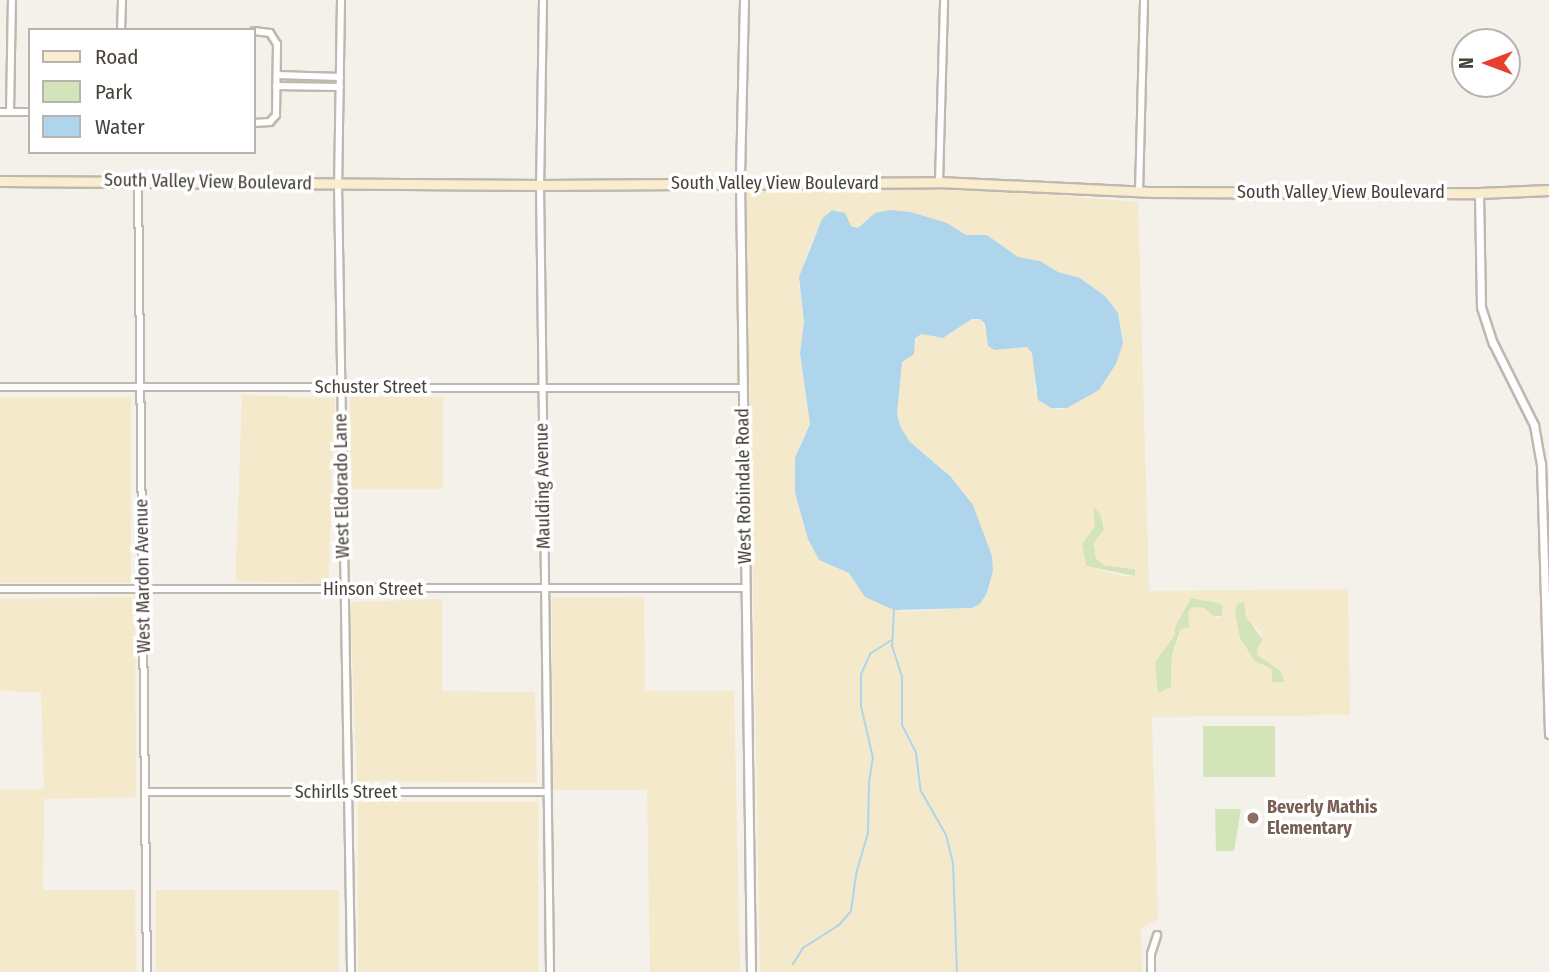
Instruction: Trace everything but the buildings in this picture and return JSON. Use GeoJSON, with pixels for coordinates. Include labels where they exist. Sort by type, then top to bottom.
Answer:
{"type":"FeatureCollection","features":[{"type":"Feature","properties":{"kind":"main road","name":"South Valley View Boulevard"},"geometry":{"type":"LineString","coordinates":[[0,181],[338,184],[939,183],[1139,192],[1479,193],[1549,190]]}},
{"type":"Feature","properties":{"kind":"street"},"geometry":{"type":"LineString","coordinates":[[10,112],[12,0]]}},
{"type":"Feature","properties":{"kind":"street"},"geometry":{"type":"LineString","coordinates":[[121,28],[122,0]]}},
{"type":"Feature","properties":{"kind":"street","name":"West Eldorado Lane"},"geometry":{"type":"LineString","coordinates":[[341,0],[338,184],[351,972]]}},
{"type":"Feature","properties":{"kind":"street","name":"Maulding Avenue"},"geometry":{"type":"LineString","coordinates":[[543,0],[540,184],[550,972]]}},
{"type":"Feature","properties":{"kind":"street","name":"West Robindale Road"},"geometry":{"type":"LineString","coordinates":[[744,0],[740,183],[751,972]]}},
{"type":"Feature","properties":{"kind":"street"},"geometry":{"type":"LineString","coordinates":[[939,183],[944,0]]}},
{"type":"Feature","properties":{"kind":"street"},"geometry":{"type":"LineString","coordinates":[[1139,192],[1144,0]]}},
{"type":"Feature","properties":{"kind":"street"},"geometry":{"type":"LineString","coordinates":[[256,32],[266,31],[273,35],[277,44],[274,119],[256,123]]}},
{"type":"Feature","properties":{"kind":"street"},"geometry":{"type":"LineString","coordinates":[[276,75],[340,77]]}},
{"type":"Feature","properties":{"kind":"street"},"geometry":{"type":"LineString","coordinates":[[276,86],[340,87]]}},
{"type":"Feature","properties":{"kind":"street"},"geometry":{"type":"LineString","coordinates":[[0,112],[28,112]]}},
{"type":"Feature","properties":{"kind":"street","name":"West Mardon Avenue"},"geometry":{"type":"LineString","coordinates":[[138,181],[147,972]]}},
{"type":"Feature","properties":{"kind":"street"},"geometry":{"type":"LineString","coordinates":[[1479,193],[1481,307],[1493,343],[1527,409],[1538,445],[1549,734]]}},
{"type":"Feature","properties":{"kind":"street","name":"Schuster Street"},"geometry":{"type":"LineString","coordinates":[[0,387],[743,388]]}},
{"type":"Feature","properties":{"kind":"street","name":"Hinson Street"},"geometry":{"type":"LineString","coordinates":[[0,589],[746,588]]}},
{"type":"Feature","properties":{"kind":"street","name":"Schirlls Street"},"geometry":{"type":"LineString","coordinates":[[145,792],[547,792]]}},
{"type":"Feature","properties":{"kind":"street"},"geometry":{"type":"LineString","coordinates":[[1151,972],[1151,954],[1157,935]]}},
{"type":"Feature","properties":{"kind":"green space"},"geometry":{"type":"Polygon","coordinates":[[[1093,506],[1101,514],[1104,530],[1094,543],[1096,558],[1104,565],[1135,569],[1135,576],[1086,566],[1082,544],[1093,506]]]}},
{"type":"Feature","properties":{"kind":"green space"},"geometry":{"type":"Polygon","coordinates":[[[1191,598],[1219,603],[1223,606],[1222,616],[1211,616],[1204,608],[1189,627],[1179,634],[1172,655],[1171,687],[1157,694],[1155,662],[1191,598]]]}},
{"type":"Feature","properties":{"kind":"green space"},"geometry":{"type":"Polygon","coordinates":[[[1245,601],[1246,616],[1263,640],[1257,650],[1258,655],[1280,670],[1285,682],[1272,682],[1271,669],[1255,661],[1240,639],[1235,613],[1237,604],[1245,601]]]}},
{"type":"Feature","properties":{"kind":"green space"},"geometry":{"type":"Polygon","coordinates":[[[1203,726],[1275,726],[1275,777],[1203,777],[1203,726]]]}},
{"type":"Feature","properties":{"kind":"green space"},"geometry":{"type":"Polygon","coordinates":[[[1215,809],[1241,809],[1234,851],[1216,851],[1215,809]]]}},
{"type":"Feature","properties":{"kind":"sand"},"geometry":{"type":"Polygon","coordinates":[[[967,188],[1138,202],[1149,591],[1348,589],[1350,715],[1152,717],[1158,919],[1141,928],[1142,972],[760,972],[746,191],[967,188]],[[831,210],[822,219],[807,253],[799,284],[804,322],[800,353],[810,424],[800,444],[795,493],[806,531],[819,560],[849,573],[865,597],[902,612],[972,608],[980,604],[987,593],[993,571],[992,556],[968,499],[945,471],[910,442],[900,426],[897,414],[902,362],[921,333],[935,338],[949,335],[973,319],[980,319],[995,350],[1027,347],[1035,359],[1035,391],[1043,404],[1059,410],[1099,390],[1116,364],[1123,343],[1118,313],[1105,296],[1080,278],[1058,272],[1040,261],[1018,257],[987,235],[966,235],[947,223],[911,212],[858,228],[851,226],[838,210],[831,210]],[[1093,506],[1095,527],[1082,544],[1086,566],[1122,576],[1135,576],[1135,569],[1104,565],[1096,558],[1094,543],[1104,529],[1103,518],[1093,506]],[[1191,598],[1175,625],[1175,635],[1155,662],[1158,694],[1171,687],[1172,655],[1180,629],[1189,627],[1188,612],[1192,607],[1204,608],[1216,618],[1222,616],[1223,606],[1191,598]],[[1244,601],[1237,604],[1235,613],[1240,639],[1255,661],[1270,669],[1272,682],[1285,682],[1280,670],[1258,656],[1257,650],[1263,640],[1260,631],[1247,619],[1244,601]]]}},
{"type":"Feature","properties":{"kind":"sand"},"geometry":{"type":"Polygon","coordinates":[[[242,395],[335,398],[328,584],[236,581],[242,395]]]}},
{"type":"Feature","properties":{"kind":"sand"},"geometry":{"type":"Polygon","coordinates":[[[0,397],[131,397],[131,583],[0,583],[0,397]]]}},
{"type":"Feature","properties":{"kind":"sand"},"geometry":{"type":"Polygon","coordinates":[[[350,397],[443,397],[443,489],[350,489],[350,397]]]}},
{"type":"Feature","properties":{"kind":"sand"},"geometry":{"type":"Polygon","coordinates":[[[135,597],[136,797],[44,799],[43,890],[135,890],[136,972],[0,972],[0,789],[44,789],[41,692],[0,691],[0,599],[135,597]]]}},
{"type":"Feature","properties":{"kind":"sand"},"geometry":{"type":"Polygon","coordinates":[[[644,597],[645,691],[734,691],[740,972],[650,972],[647,790],[553,790],[552,598],[644,597]]]}},
{"type":"Feature","properties":{"kind":"sand"},"geometry":{"type":"Polygon","coordinates":[[[442,599],[442,691],[535,692],[537,783],[357,781],[350,602],[442,599]]]}},
{"type":"Feature","properties":{"kind":"sand"},"geometry":{"type":"Polygon","coordinates":[[[358,802],[538,802],[538,972],[358,972],[358,802]]]}},
{"type":"Feature","properties":{"kind":"sand"},"geometry":{"type":"Polygon","coordinates":[[[156,890],[339,890],[339,972],[156,972],[156,890]]]}},
{"type":"Feature","properties":{"kind":"water"},"geometry":{"type":"Polygon","coordinates":[[[832,210],[845,213],[851,226],[858,228],[875,213],[890,210],[911,212],[947,223],[966,235],[987,235],[1018,257],[1040,261],[1058,272],[1080,278],[1105,296],[1118,313],[1123,343],[1116,364],[1099,390],[1067,408],[1051,408],[1038,400],[1032,353],[1027,347],[995,350],[988,346],[985,324],[980,319],[972,319],[943,338],[921,334],[915,339],[914,354],[902,362],[897,414],[900,426],[910,442],[950,476],[973,505],[992,556],[993,571],[987,593],[980,604],[972,608],[894,610],[865,597],[849,573],[819,560],[808,539],[795,493],[795,458],[810,424],[800,353],[804,322],[799,277],[822,219],[832,210]]]}},
{"type":"Feature","properties":{"kind":"waterway"},"geometry":{"type":"LineString","coordinates":[[894,610],[892,646],[902,676],[902,725],[916,753],[921,791],[946,835],[953,863],[957,972]]}},
{"type":"Feature","properties":{"kind":"waterway"},"geometry":{"type":"LineString","coordinates":[[793,964],[803,948],[839,925],[851,911],[856,874],[868,833],[869,782],[873,758],[861,706],[861,674],[871,653],[892,640]]}},
{"type":"Feature","properties":{"kind":"place","name":"Beverly Mathis Elementary"},"geometry":{"type":"Point","coordinates":[1253,818]}}]}
